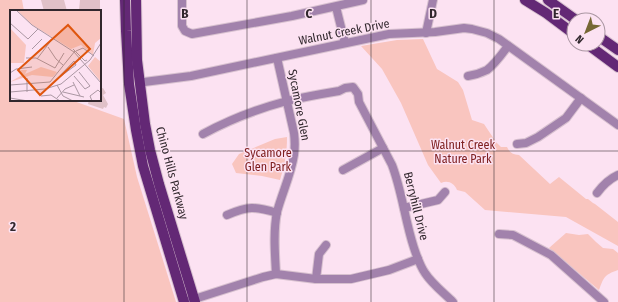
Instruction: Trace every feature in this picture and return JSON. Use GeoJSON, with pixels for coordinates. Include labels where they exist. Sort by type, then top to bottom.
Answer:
{"type":"FeatureCollection","features":[{"type":"Feature","properties":{"kind":"main road","name":"Chino Hills Parkway"},"geometry":{"type":"LineString","coordinates":[[125,0],[129,84],[136,130],[145,173],[190,301]]}},
{"type":"Feature","properties":{"kind":"main road","name":"Chino Hills Parkway"},"geometry":{"type":"LineString","coordinates":[[136,0],[137,60],[145,124],[150,150],[190,301]]}},
{"type":"Feature","properties":{"kind":"main road"},"geometry":{"type":"LineString","coordinates":[[525,0],[566,28]]}},
{"type":"Feature","properties":{"kind":"main road"},"geometry":{"type":"LineString","coordinates":[[548,0],[566,13]]}},
{"type":"Feature","properties":{"kind":"main road"},"geometry":{"type":"LineString","coordinates":[[606,42],[618,50]]}},
{"type":"Feature","properties":{"kind":"main road"},"geometry":{"type":"LineString","coordinates":[[597,52],[618,68]]}},
{"type":"Feature","properties":{"kind":"street"},"geometry":{"type":"LineString","coordinates":[[182,0],[182,26],[185,31],[192,34],[292,16],[363,0]]}},
{"type":"Feature","properties":{"kind":"street"},"geometry":{"type":"LineString","coordinates":[[426,33],[433,0]]}},
{"type":"Feature","properties":{"kind":"street"},"geometry":{"type":"LineString","coordinates":[[336,6],[346,43]]}},
{"type":"Feature","properties":{"kind":"street","name":"Walnut Creek Drive"},"geometry":{"type":"LineString","coordinates":[[144,82],[191,76],[389,34],[426,33],[457,28],[472,29],[499,39],[618,125]]}},
{"type":"Feature","properties":{"kind":"street"},"geometry":{"type":"LineString","coordinates":[[468,76],[487,70],[494,64],[508,46]]}},
{"type":"Feature","properties":{"kind":"street","name":"Sycamore Glen"},"geometry":{"type":"LineString","coordinates":[[276,274],[275,236],[277,213],[294,156],[295,143],[277,58]]}},
{"type":"Feature","properties":{"kind":"street","name":"Berryhill Drive"},"geometry":{"type":"LineString","coordinates":[[287,101],[353,87],[358,94],[359,102],[392,164],[410,235],[418,259],[425,273],[433,284],[453,302]]}},
{"type":"Feature","properties":{"kind":"street"},"geometry":{"type":"LineString","coordinates":[[517,144],[526,143],[538,137],[566,118],[581,98]]}},
{"type":"Feature","properties":{"kind":"street"},"geometry":{"type":"LineString","coordinates":[[203,134],[251,112],[287,101]]}},
{"type":"Feature","properties":{"kind":"street"},"geometry":{"type":"LineString","coordinates":[[343,170],[384,148]]}},
{"type":"Feature","properties":{"kind":"street"},"geometry":{"type":"LineString","coordinates":[[597,193],[603,185],[618,175]]}},
{"type":"Feature","properties":{"kind":"street"},"geometry":{"type":"LineString","coordinates":[[404,208],[438,200],[445,192]]}},
{"type":"Feature","properties":{"kind":"street"},"geometry":{"type":"LineString","coordinates":[[227,215],[241,209],[253,208],[265,209],[277,213]]}},
{"type":"Feature","properties":{"kind":"street"},"geometry":{"type":"LineString","coordinates":[[499,234],[513,235],[551,255],[604,302]]}},
{"type":"Feature","properties":{"kind":"street"},"geometry":{"type":"LineString","coordinates":[[316,279],[319,254],[326,245]]}},
{"type":"Feature","properties":{"kind":"street"},"geometry":{"type":"LineString","coordinates":[[190,301],[276,274],[316,279],[351,279],[389,270],[418,259]]}},
{"type":"Feature","properties":{"kind":"green space"},"geometry":{"type":"Polygon","coordinates":[[[0,0],[22,0],[24,10],[10,10],[10,101],[74,101],[124,119],[137,177],[176,302],[0,302],[0,0]]]}},
{"type":"Feature","properties":{"kind":"green space","name":"Walnut Creek Nature Park"},"geometry":{"type":"Polygon","coordinates":[[[423,39],[437,69],[458,82],[463,90],[472,120],[484,124],[501,147],[507,147],[512,153],[519,155],[550,184],[559,177],[618,222],[618,246],[566,217],[485,210],[465,192],[457,190],[452,184],[448,182],[441,183],[428,165],[401,103],[382,69],[361,46],[397,40],[423,39]]]}},
{"type":"Feature","properties":{"kind":"green space","name":"Sycamore Glen Park"},"geometry":{"type":"Polygon","coordinates":[[[287,137],[287,148],[280,180],[236,173],[232,164],[239,154],[275,139],[287,137]]]}},
{"type":"Feature","properties":{"kind":"green space"},"geometry":{"type":"Polygon","coordinates":[[[566,233],[579,235],[588,234],[603,248],[613,249],[618,253],[618,270],[605,277],[599,290],[549,248],[566,233]]]}},
{"type":"Feature","properties":{"kind":"building"},"geometry":{"type":"Polygon","coordinates":[[[41,0],[64,0],[67,10],[44,10],[41,0]]]}},
{"type":"Feature","properties":{"kind":"building"},"geometry":{"type":"Polygon","coordinates":[[[80,0],[100,0],[100,10],[79,10],[80,0]]]}},
{"type":"Feature","properties":{"kind":"building"},"geometry":{"type":"Polygon","coordinates":[[[103,88],[106,93],[103,95],[108,104],[106,108],[104,107],[103,109],[88,104],[89,101],[101,101],[101,89],[103,88]]]}}]}
